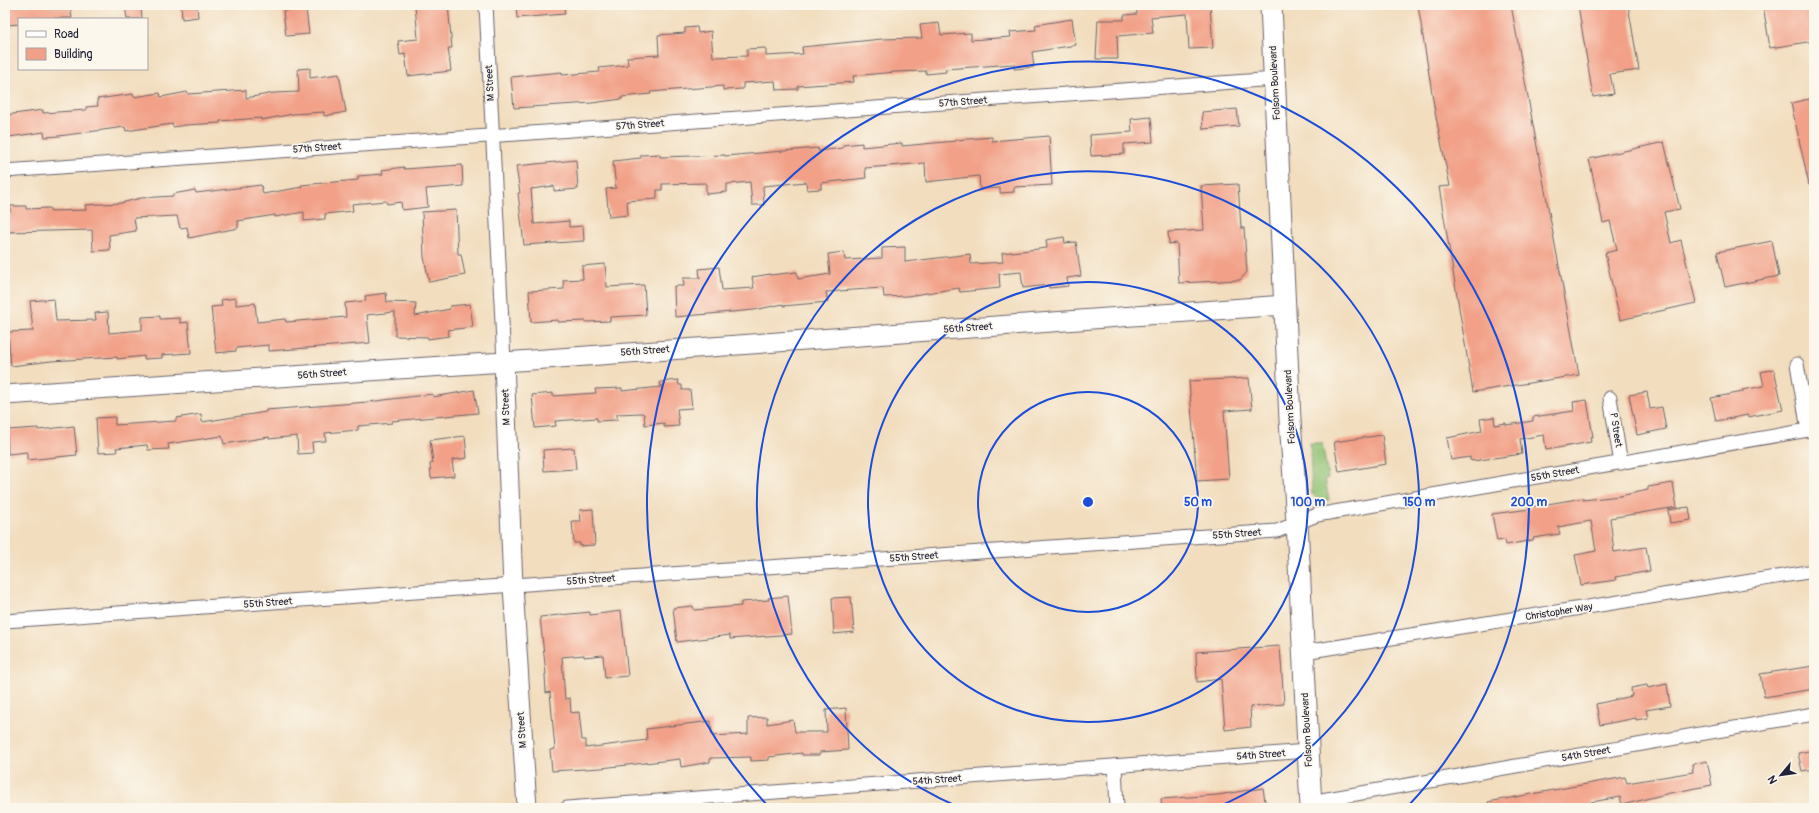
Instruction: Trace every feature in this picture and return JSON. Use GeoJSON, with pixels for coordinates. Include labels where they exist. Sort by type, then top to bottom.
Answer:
{"type":"FeatureCollection","features":[{"type":"Feature","properties":{"kind":"main road","name":"Folsom Boulevard"},"geometry":{"type":"LineString","coordinates":[[1271,5],[1284,305],[1291,443],[1297,522],[1311,805]]}},
{"type":"Feature","properties":{"kind":"street","name":"M Street"},"geometry":{"type":"LineString","coordinates":[[486,5],[504,362],[513,586],[527,808]]}},
{"type":"Feature","properties":{"kind":"street","name":"57th Street"},"geometry":{"type":"LineString","coordinates":[[5,170],[1275,79]]}},
{"type":"Feature","properties":{"kind":"street","name":"56th Street"},"geometry":{"type":"LineString","coordinates":[[5,395],[504,362],[1284,305]]}},
{"type":"Feature","properties":{"kind":"street"},"geometry":{"type":"LineString","coordinates":[[1797,364],[1811,430]]}},
{"type":"Feature","properties":{"kind":"street","name":"P Street"},"geometry":{"type":"LineString","coordinates":[[1610,398],[1621,463]]}},
{"type":"Feature","properties":{"kind":"street","name":"55th Street"},"geometry":{"type":"LineString","coordinates":[[5,621],[1277,531],[1317,514],[1811,430]]}},
{"type":"Feature","properties":{"kind":"street","name":"Christopher Way"},"geometry":{"type":"LineString","coordinates":[[1304,652],[1814,571]]}},
{"type":"Feature","properties":{"kind":"street","name":"54th Street"},"geometry":{"type":"LineString","coordinates":[[1311,805],[1814,714]]}},
{"type":"Feature","properties":{"kind":"street","name":"54th Street"},"geometry":{"type":"LineString","coordinates":[[568,808],[1308,751]]}},
{"type":"Feature","properties":{"kind":"street"},"geometry":{"type":"LineString","coordinates":[[1115,766],[1117,808]]}},
{"type":"Feature","properties":{"kind":"green space"},"geometry":{"type":"Polygon","coordinates":[[[1310,443],[1322,443],[1328,478],[1325,479],[1329,500],[1317,499],[1312,494],[1310,443]]]}},
{"type":"Feature","properties":{"kind":"building"},"geometry":{"type":"Polygon","coordinates":[[[6,5],[70,5],[72,18],[18,18],[18,24],[8,25],[6,5]]]}},
{"type":"Feature","properties":{"kind":"building"},"geometry":{"type":"Polygon","coordinates":[[[125,5],[141,5],[142,18],[127,18],[125,5]]]}},
{"type":"Feature","properties":{"kind":"building"},"geometry":{"type":"Polygon","coordinates":[[[181,5],[197,5],[198,17],[182,19],[181,5]]]}},
{"type":"Feature","properties":{"kind":"building"},"geometry":{"type":"Polygon","coordinates":[[[415,5],[448,5],[452,48],[448,48],[451,71],[408,76],[405,54],[400,55],[398,41],[418,39],[415,5]]]}},
{"type":"Feature","properties":{"kind":"building"},"geometry":{"type":"Polygon","coordinates":[[[516,5],[564,5],[565,14],[517,18],[516,5]]]}},
{"type":"Feature","properties":{"kind":"building"},"geometry":{"type":"Polygon","coordinates":[[[1136,5],[1210,5],[1213,48],[1189,49],[1187,14],[1151,17],[1153,33],[1117,36],[1118,59],[1096,59],[1098,20],[1124,20],[1124,15],[1137,14],[1136,5]]]}},
{"type":"Feature","properties":{"kind":"building"},"geometry":{"type":"Polygon","coordinates":[[[1418,5],[1511,5],[1579,375],[1473,392],[1439,187],[1450,186],[1435,112],[1418,5]]]}},
{"type":"Feature","properties":{"kind":"building"},"geometry":{"type":"Polygon","coordinates":[[[1578,5],[1628,5],[1639,70],[1610,74],[1614,94],[1593,97],[1578,5]]]}},
{"type":"Feature","properties":{"kind":"building"},"geometry":{"type":"Polygon","coordinates":[[[1763,5],[1814,5],[1814,41],[1770,48],[1763,5]]]}},
{"type":"Feature","properties":{"kind":"building"},"geometry":{"type":"Polygon","coordinates":[[[306,8],[309,34],[286,36],[283,11],[306,8]]]}},
{"type":"Feature","properties":{"kind":"building"},"geometry":{"type":"Polygon","coordinates":[[[1072,19],[1076,45],[1032,52],[1034,67],[1014,69],[1014,64],[945,69],[946,72],[926,74],[926,71],[895,72],[853,76],[854,82],[798,86],[798,89],[776,90],[775,81],[743,83],[743,89],[723,90],[723,86],[650,92],[651,94],[622,97],[622,99],[592,103],[514,108],[511,77],[562,72],[562,75],[600,72],[599,68],[628,65],[627,57],[659,55],[658,35],[685,33],[685,28],[697,27],[698,33],[711,31],[713,57],[747,56],[747,49],[766,48],[766,56],[803,54],[802,47],[882,39],[922,38],[920,25],[939,23],[941,35],[971,33],[971,40],[1011,37],[1010,32],[1036,30],[1035,25],[1072,19]]]}},
{"type":"Feature","properties":{"kind":"building"},"geometry":{"type":"Polygon","coordinates":[[[310,68],[310,78],[339,74],[346,112],[324,116],[324,112],[293,114],[261,120],[261,118],[220,121],[220,123],[173,127],[172,124],[126,131],[125,127],[59,136],[45,137],[44,132],[9,137],[6,115],[43,110],[43,113],[86,110],[86,107],[98,106],[97,99],[133,94],[134,97],[160,93],[161,97],[187,92],[188,94],[246,90],[246,98],[274,93],[299,92],[298,69],[310,68]]]}},
{"type":"Feature","properties":{"kind":"building"},"geometry":{"type":"Polygon","coordinates":[[[1814,98],[1814,185],[1809,185],[1791,103],[1814,98]]]}},
{"type":"Feature","properties":{"kind":"building"},"geometry":{"type":"Polygon","coordinates":[[[1237,109],[1239,126],[1203,129],[1202,112],[1237,109]]]}},
{"type":"Feature","properties":{"kind":"building"},"geometry":{"type":"Polygon","coordinates":[[[1151,117],[1153,142],[1124,144],[1124,154],[1091,156],[1090,135],[1132,132],[1131,119],[1151,117]]]}},
{"type":"Feature","properties":{"kind":"building"},"geometry":{"type":"Polygon","coordinates":[[[1049,136],[1052,185],[1014,187],[1014,192],[1000,193],[1000,188],[980,189],[979,176],[926,182],[925,163],[865,168],[866,178],[821,183],[821,189],[807,190],[806,182],[763,186],[764,205],[752,205],[750,182],[727,184],[727,192],[706,194],[706,183],[662,184],[662,190],[657,190],[657,199],[627,201],[628,215],[609,217],[606,189],[616,188],[613,161],[641,158],[641,155],[660,154],[660,157],[725,156],[818,148],[818,151],[843,148],[843,145],[862,143],[862,147],[902,143],[902,146],[992,137],[992,141],[1049,136]]]}},
{"type":"Feature","properties":{"kind":"building"},"geometry":{"type":"Polygon","coordinates":[[[1664,142],[1680,209],[1664,212],[1671,243],[1681,240],[1696,303],[1620,320],[1605,253],[1617,250],[1610,221],[1603,223],[1589,159],[1664,142]]]}},
{"type":"Feature","properties":{"kind":"building"},"geometry":{"type":"Polygon","coordinates":[[[576,160],[578,189],[554,191],[554,186],[531,189],[534,224],[569,221],[569,227],[583,226],[584,241],[524,245],[518,193],[520,193],[516,166],[576,160]]]}},
{"type":"Feature","properties":{"kind":"building"},"geometry":{"type":"Polygon","coordinates":[[[462,165],[463,186],[426,189],[428,207],[402,210],[401,202],[387,204],[386,201],[352,204],[353,211],[325,214],[325,219],[304,221],[304,212],[275,217],[275,215],[238,221],[238,228],[189,238],[187,227],[180,228],[177,216],[134,218],[136,231],[109,235],[110,250],[93,251],[92,230],[5,232],[5,212],[10,212],[10,206],[26,206],[26,209],[50,208],[50,211],[86,210],[85,205],[121,203],[141,198],[173,196],[173,194],[195,190],[196,193],[261,185],[263,194],[302,187],[301,185],[358,180],[358,176],[383,174],[382,170],[404,167],[404,169],[462,165]]]}},
{"type":"Feature","properties":{"kind":"building"},"geometry":{"type":"Polygon","coordinates":[[[1238,184],[1241,228],[1244,228],[1247,272],[1240,280],[1179,283],[1177,243],[1169,244],[1168,232],[1204,230],[1201,186],[1238,184]]]}},
{"type":"Feature","properties":{"kind":"building"},"geometry":{"type":"Polygon","coordinates":[[[456,210],[458,254],[461,254],[465,275],[429,282],[424,257],[422,212],[456,210]]]}},
{"type":"Feature","properties":{"kind":"building"},"geometry":{"type":"Polygon","coordinates":[[[1064,237],[1065,243],[1076,242],[1081,276],[1067,278],[1068,286],[1049,288],[1049,285],[1023,288],[1021,272],[999,274],[1000,288],[960,292],[959,288],[907,296],[884,297],[883,288],[826,292],[828,302],[783,306],[783,304],[754,310],[675,317],[674,286],[684,286],[683,278],[700,278],[699,269],[719,267],[722,290],[754,288],[752,277],[797,272],[798,279],[830,274],[828,254],[844,252],[845,260],[882,258],[882,248],[905,247],[905,262],[970,254],[971,264],[1003,262],[1002,253],[1047,248],[1046,240],[1064,237]]]}},
{"type":"Feature","properties":{"kind":"building"},"geometry":{"type":"Polygon","coordinates":[[[1772,241],[1779,276],[1725,287],[1717,252],[1772,241]]]}},
{"type":"Feature","properties":{"kind":"building"},"geometry":{"type":"Polygon","coordinates":[[[605,264],[607,287],[644,285],[646,315],[610,317],[610,321],[558,322],[558,320],[531,322],[529,291],[564,289],[563,280],[583,279],[582,266],[605,264]]]}},
{"type":"Feature","properties":{"kind":"building"},"geometry":{"type":"Polygon","coordinates":[[[386,293],[387,302],[416,303],[415,316],[450,309],[450,306],[470,304],[473,327],[448,330],[449,336],[428,339],[428,337],[395,336],[395,312],[367,315],[370,343],[269,351],[269,345],[236,348],[236,351],[216,353],[211,307],[222,306],[221,300],[236,298],[236,305],[255,303],[257,322],[285,319],[286,322],[346,317],[345,303],[366,301],[365,296],[386,293]]]}},
{"type":"Feature","properties":{"kind":"building"},"geometry":{"type":"Polygon","coordinates":[[[54,299],[56,321],[96,320],[95,313],[108,312],[109,333],[142,330],[142,317],[160,316],[160,319],[180,318],[180,323],[188,322],[191,353],[162,355],[162,358],[144,359],[144,356],[117,359],[117,357],[51,361],[11,366],[8,332],[33,331],[30,301],[54,299]]]}},
{"type":"Feature","properties":{"kind":"building"},"geometry":{"type":"Polygon","coordinates":[[[1774,369],[1783,410],[1748,417],[1748,415],[1716,421],[1711,398],[1743,392],[1742,390],[1764,386],[1761,372],[1774,369]]]}},
{"type":"Feature","properties":{"kind":"building"},"geometry":{"type":"Polygon","coordinates":[[[1249,378],[1252,409],[1224,411],[1229,479],[1197,481],[1189,381],[1249,378]]]}},
{"type":"Feature","properties":{"kind":"building"},"geometry":{"type":"Polygon","coordinates":[[[678,380],[679,385],[682,385],[682,390],[690,390],[692,408],[677,409],[679,426],[664,427],[664,423],[645,425],[644,414],[642,413],[617,414],[617,420],[597,421],[597,418],[555,421],[556,426],[535,428],[532,395],[553,393],[553,396],[596,393],[595,389],[622,388],[622,391],[661,387],[660,382],[678,380]]]}},
{"type":"Feature","properties":{"kind":"building"},"geometry":{"type":"Polygon","coordinates":[[[474,390],[478,413],[392,421],[392,423],[358,426],[358,430],[325,433],[326,441],[312,442],[313,453],[298,454],[297,436],[269,439],[269,437],[224,444],[222,436],[168,444],[169,449],[148,450],[147,445],[116,448],[117,452],[98,453],[96,418],[115,417],[115,425],[176,421],[176,418],[201,414],[202,422],[266,412],[266,410],[368,402],[433,394],[433,397],[474,390]]]}},
{"type":"Feature","properties":{"kind":"building"},"geometry":{"type":"Polygon","coordinates":[[[1647,392],[1650,409],[1662,407],[1666,429],[1637,435],[1629,395],[1647,392]]]}},
{"type":"Feature","properties":{"kind":"building"},"geometry":{"type":"Polygon","coordinates":[[[1587,400],[1593,437],[1590,437],[1591,442],[1546,450],[1544,435],[1520,439],[1522,454],[1473,461],[1470,460],[1470,457],[1451,460],[1447,438],[1482,431],[1480,419],[1494,417],[1495,425],[1533,421],[1533,417],[1574,411],[1573,402],[1587,400]]]}},
{"type":"Feature","properties":{"kind":"building"},"geometry":{"type":"Polygon","coordinates":[[[74,426],[77,455],[27,460],[27,452],[8,454],[7,430],[38,428],[38,430],[74,426]]]}},
{"type":"Feature","properties":{"kind":"building"},"geometry":{"type":"Polygon","coordinates":[[[1382,435],[1386,464],[1339,472],[1334,442],[1382,435]]]}},
{"type":"Feature","properties":{"kind":"building"},"geometry":{"type":"Polygon","coordinates":[[[465,436],[467,458],[452,460],[454,476],[431,478],[430,464],[433,463],[430,440],[465,436]]]}},
{"type":"Feature","properties":{"kind":"building"},"geometry":{"type":"Polygon","coordinates":[[[574,448],[576,469],[544,471],[543,450],[574,448]]]}},
{"type":"Feature","properties":{"kind":"building"},"geometry":{"type":"Polygon","coordinates":[[[1673,483],[1677,507],[1610,518],[1614,552],[1646,547],[1650,571],[1615,577],[1616,580],[1581,585],[1575,555],[1596,551],[1591,521],[1558,527],[1560,534],[1533,538],[1533,540],[1506,545],[1505,540],[1497,541],[1492,514],[1530,509],[1530,507],[1583,498],[1583,500],[1620,496],[1648,490],[1648,487],[1673,483]]]}},
{"type":"Feature","properties":{"kind":"building"},"geometry":{"type":"Polygon","coordinates":[[[1689,507],[1691,520],[1670,523],[1668,510],[1689,507]]]}},
{"type":"Feature","properties":{"kind":"building"},"geometry":{"type":"Polygon","coordinates":[[[593,509],[595,545],[580,546],[580,543],[574,543],[572,521],[581,521],[580,510],[593,509]]]}},
{"type":"Feature","properties":{"kind":"building"},"geometry":{"type":"Polygon","coordinates":[[[788,596],[792,634],[730,639],[730,635],[677,642],[673,608],[693,606],[694,610],[741,606],[741,602],[769,600],[768,598],[788,596]]]}},
{"type":"Feature","properties":{"kind":"building"},"geometry":{"type":"Polygon","coordinates":[[[851,597],[854,632],[834,634],[832,598],[851,597]]]}},
{"type":"Feature","properties":{"kind":"building"},"geometry":{"type":"Polygon","coordinates":[[[621,611],[628,676],[605,678],[603,655],[562,657],[565,699],[570,698],[571,713],[579,712],[582,740],[586,740],[586,748],[647,740],[646,729],[711,721],[712,736],[748,734],[748,718],[767,717],[767,724],[793,720],[795,732],[827,732],[826,710],[846,708],[848,750],[820,752],[820,755],[802,755],[802,753],[769,757],[769,760],[751,761],[751,757],[710,758],[710,762],[681,767],[680,759],[601,768],[552,771],[550,750],[555,749],[550,692],[546,693],[546,674],[540,617],[590,612],[590,615],[621,611]]]}},
{"type":"Feature","properties":{"kind":"building"},"geometry":{"type":"Polygon","coordinates":[[[1280,646],[1284,704],[1250,707],[1251,727],[1225,730],[1221,679],[1197,682],[1196,652],[1280,646]]]}},
{"type":"Feature","properties":{"kind":"building"},"geometry":{"type":"Polygon","coordinates":[[[1814,666],[1814,689],[1764,697],[1760,674],[1814,666]]]}},
{"type":"Feature","properties":{"kind":"building"},"geometry":{"type":"Polygon","coordinates":[[[1667,684],[1670,706],[1646,710],[1648,718],[1636,720],[1636,718],[1600,725],[1596,704],[1632,696],[1631,688],[1647,685],[1648,688],[1667,684]]]}},
{"type":"Feature","properties":{"kind":"building"},"geometry":{"type":"Polygon","coordinates":[[[1814,750],[1814,769],[1802,771],[1798,753],[1814,750]]]}},
{"type":"Feature","properties":{"kind":"building"},"geometry":{"type":"Polygon","coordinates":[[[1707,761],[1712,785],[1670,793],[1622,805],[1620,797],[1591,802],[1592,808],[1488,808],[1488,802],[1625,777],[1627,783],[1693,772],[1692,764],[1707,761]]]}},
{"type":"Feature","properties":{"kind":"building"},"geometry":{"type":"Polygon","coordinates":[[[1263,788],[1266,808],[1162,808],[1161,799],[1217,795],[1263,788]]]}}]}
